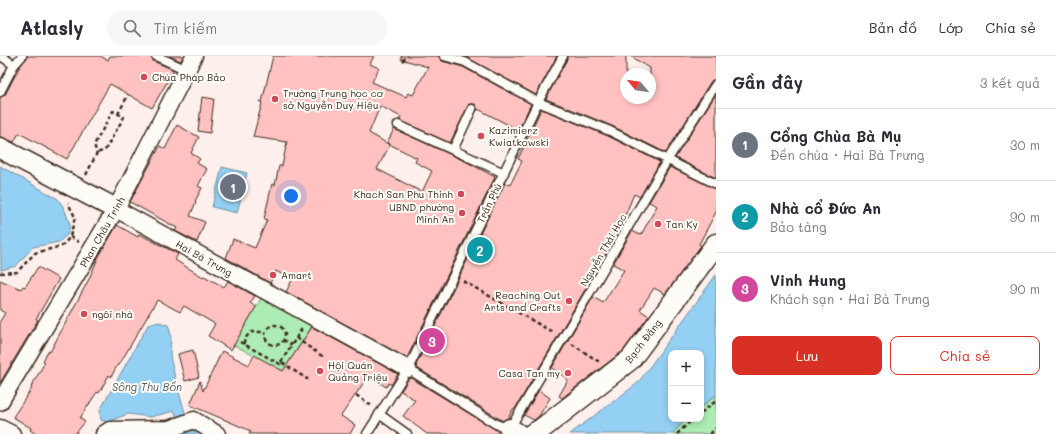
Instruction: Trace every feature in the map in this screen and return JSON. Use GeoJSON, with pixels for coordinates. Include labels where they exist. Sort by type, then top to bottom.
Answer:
{"type":"FeatureCollection","features":[{"type":"Feature","properties":{"kind":"street","name":"Phan Châu Trinh"},"geometry":{"type":"LineString","coordinates":[[0,402],[116,209],[191,63]]}},
{"type":"Feature","properties":{"kind":"street","name":"Hai Bà Trưng"},"geometry":{"type":"LineString","coordinates":[[0,148],[116,209],[408,369]]}},
{"type":"Feature","properties":{"kind":"street","name":"Bạch Đằng"},"geometry":{"type":"LineString","coordinates":[[532,434],[540,430],[618,370],[635,354],[716,244]]}},
{"type":"Feature","properties":{"kind":"street"},"geometry":{"type":"LineString","coordinates":[[104,434],[110,430],[169,430],[194,420],[217,434]]}},
{"type":"Feature","properties":{"kind":"street"},"geometry":{"type":"LineString","coordinates":[[0,428],[12,434]]}},
{"type":"Feature","properties":{"kind":"lane"},"geometry":{"type":"LineString","coordinates":[[1,56],[14,65]]}},
{"type":"Feature","properties":{"kind":"lane"},"geometry":{"type":"LineString","coordinates":[[0,92],[14,65],[22,56]]}},
{"type":"Feature","properties":{"kind":"lane"},"geometry":{"type":"LineString","coordinates":[[156,56],[191,63]]}},
{"type":"Feature","properties":{"kind":"lane"},"geometry":{"type":"LineString","coordinates":[[444,56],[465,62],[538,102],[610,131],[716,184]]}},
{"type":"Feature","properties":{"kind":"lane","name":"Trần Phú"},"geometry":{"type":"LineString","coordinates":[[367,434],[408,369],[538,102],[563,56]]}},
{"type":"Feature","properties":{"kind":"lane","name":"Nguyễn Thái Học"},"geometry":{"type":"LineString","coordinates":[[511,432],[668,159],[716,84]]}},
{"type":"Feature","properties":{"kind":"lane"},"geometry":{"type":"LineString","coordinates":[[453,150],[472,109]]}},
{"type":"Feature","properties":{"kind":"lane"},"geometry":{"type":"LineString","coordinates":[[398,125],[504,174]]}},
{"type":"Feature","properties":{"kind":"lane"},"geometry":{"type":"LineString","coordinates":[[408,369],[511,432]]}},
{"type":"Feature","properties":{"kind":"lane"},"geometry":{"type":"LineString","coordinates":[[380,413],[407,434]]}},
{"type":"Feature","properties":{"kind":"path"},"geometry":{"type":"LineString","coordinates":[[402,62],[408,56]]}},
{"type":"Feature","properties":{"kind":"path"},"geometry":{"type":"LineString","coordinates":[[118,114],[128,95]]}},
{"type":"Feature","properties":{"kind":"path"},"geometry":{"type":"LineString","coordinates":[[78,190],[97,153],[105,150],[124,117],[113,111],[94,145],[97,153]]}},
{"type":"Feature","properties":{"kind":"path"},"geometry":{"type":"LineString","coordinates":[[0,273],[17,272],[35,253],[62,246],[70,237]]}},
{"type":"Feature","properties":{"kind":"path"},"geometry":{"type":"LineString","coordinates":[[454,276],[564,338],[605,366],[618,370]]}},
{"type":"Feature","properties":{"kind":"path"},"geometry":{"type":"LineString","coordinates":[[281,362],[306,323]]}},
{"type":"Feature","properties":{"kind":"path"},"geometry":{"type":"LineString","coordinates":[[270,326],[280,326],[284,331],[283,340],[278,344],[272,344],[267,340],[266,332],[270,326]]}},
{"type":"Feature","properties":{"kind":"path"},"geometry":{"type":"LineString","coordinates":[[266,332],[252,332],[241,343],[280,364],[281,362],[307,379],[308,378]]}},
{"type":"Feature","properties":{"kind":"path"},"geometry":{"type":"LineString","coordinates":[[296,338],[322,356],[321,358]]}},
{"type":"Feature","properties":{"kind":"path"},"geometry":{"type":"LineString","coordinates":[[283,340],[292,345]]}},
{"type":"Feature","properties":{"kind":"path"},"geometry":{"type":"LineString","coordinates":[[356,395],[380,413]]}},
{"type":"Feature","properties":{"kind":"path"},"geometry":{"type":"LineString","coordinates":[[704,411],[716,401]]}},
{"type":"Feature","properties":{"kind":"path"},"geometry":{"type":"LineString","coordinates":[[677,434],[691,422]]}},
{"type":"Feature","properties":{"kind":"path"},"geometry":{"type":"LineString","coordinates":[[710,434],[716,428]]}},
{"type":"Feature","properties":{"kind":"green space"},"geometry":{"type":"Polygon","coordinates":[[[263,295],[314,323],[283,371],[234,345],[263,295]]]}},
{"type":"Feature","properties":{"kind":"green space"},"geometry":{"type":"Polygon","coordinates":[[[716,395],[716,434],[672,434],[683,422],[704,422],[704,405],[716,395]]]}},
{"type":"Feature","properties":{"kind":"water"},"geometry":{"type":"Polygon","coordinates":[[[0,166],[58,199],[64,208],[70,224],[68,234],[59,242],[33,247],[16,266],[1,270],[0,166]]]}},
{"type":"Feature","properties":{"kind":"water"},"geometry":{"type":"Polygon","coordinates":[[[222,167],[247,173],[237,213],[212,207],[222,167]]]}},
{"type":"Feature","properties":{"kind":"water"},"geometry":{"type":"Polygon","coordinates":[[[716,275],[716,395],[704,405],[704,350],[668,350],[668,422],[683,422],[672,434],[570,434],[638,383],[716,275]]]}},
{"type":"Feature","properties":{"kind":"water","name":"Sông Thu Bồn"},"geometry":{"type":"Polygon","coordinates":[[[159,322],[168,325],[170,330],[171,361],[177,387],[190,428],[201,434],[178,434],[174,431],[176,415],[174,411],[151,417],[128,414],[107,422],[101,420],[100,410],[148,325],[159,322]]]}},
{"type":"Feature","properties":{"kind":"building"},"geometry":{"type":"Polygon","coordinates":[[[27,56],[100,56],[108,60],[110,56],[151,56],[153,61],[174,70],[152,108],[110,84],[67,159],[19,133],[14,142],[0,137],[0,97],[5,95],[27,56]]]}},
{"type":"Feature","properties":{"kind":"building"},"geometry":{"type":"Polygon","coordinates":[[[169,56],[183,56],[181,61],[169,56]]]}},
{"type":"Feature","properties":{"kind":"building"},"geometry":{"type":"Polygon","coordinates":[[[273,56],[374,56],[370,64],[379,68],[372,82],[406,97],[408,93],[413,95],[428,67],[401,59],[401,56],[439,56],[442,61],[463,67],[531,104],[518,130],[478,109],[477,111],[475,104],[469,104],[450,143],[399,120],[401,117],[380,106],[369,133],[390,145],[377,169],[422,192],[432,171],[415,162],[417,158],[387,143],[394,129],[467,162],[495,177],[407,358],[286,292],[292,280],[276,271],[270,283],[226,258],[233,239],[255,248],[267,220],[264,219],[272,184],[275,185],[279,166],[282,166],[287,142],[253,137],[262,103],[259,101],[262,102],[273,56]]]}},
{"type":"Feature","properties":{"kind":"building"},"geometry":{"type":"Polygon","coordinates":[[[464,56],[557,56],[536,95],[464,56]]]}},
{"type":"Feature","properties":{"kind":"building"},"geometry":{"type":"Polygon","coordinates":[[[568,56],[626,56],[626,68],[620,68],[620,104],[656,104],[656,68],[650,68],[630,56],[716,56],[716,79],[711,81],[666,153],[612,126],[546,99],[568,56]]]}},
{"type":"Feature","properties":{"kind":"building"},"geometry":{"type":"Polygon","coordinates":[[[716,94],[716,178],[675,158],[716,94]]]}},
{"type":"Feature","properties":{"kind":"building"},"geometry":{"type":"Polygon","coordinates":[[[202,97],[214,99],[210,133],[198,131],[202,97]]]}},
{"type":"Feature","properties":{"kind":"building"},"geometry":{"type":"Polygon","coordinates":[[[541,109],[608,136],[660,162],[640,197],[634,194],[621,225],[623,226],[603,258],[601,257],[589,283],[515,409],[513,409],[508,418],[503,421],[417,368],[416,365],[505,183],[510,185],[522,161],[518,159],[541,109]]]}},
{"type":"Feature","properties":{"kind":"building"},"geometry":{"type":"Polygon","coordinates":[[[177,125],[199,137],[191,153],[200,159],[197,163],[207,169],[198,186],[202,188],[195,201],[196,202],[190,216],[205,222],[197,242],[175,231],[177,228],[130,202],[160,146],[165,149],[177,125]]]}},
{"type":"Feature","properties":{"kind":"building"},"geometry":{"type":"Polygon","coordinates":[[[670,167],[716,189],[716,212],[699,244],[701,246],[665,294],[654,288],[640,310],[649,316],[623,351],[562,398],[559,396],[568,380],[552,368],[593,297],[603,303],[624,270],[613,264],[632,231],[640,235],[642,233],[657,206],[649,202],[670,167]]]}},
{"type":"Feature","properties":{"kind":"building"},"geometry":{"type":"Polygon","coordinates":[[[117,225],[138,237],[139,234],[178,254],[175,260],[203,277],[204,276],[224,287],[228,281],[255,296],[250,303],[256,307],[231,350],[208,336],[215,324],[184,306],[180,312],[157,300],[119,365],[118,364],[111,377],[109,375],[99,393],[97,392],[80,418],[85,422],[75,434],[36,434],[30,430],[31,428],[13,417],[32,388],[31,387],[45,362],[43,361],[48,351],[50,352],[89,279],[98,258],[117,225]]]}},
{"type":"Feature","properties":{"kind":"building"},"geometry":{"type":"Polygon","coordinates":[[[38,267],[59,279],[36,319],[38,320],[0,383],[0,321],[5,313],[0,310],[0,280],[21,289],[23,286],[25,287],[38,267]]]}},
{"type":"Feature","properties":{"kind":"building"},"geometry":{"type":"Polygon","coordinates":[[[312,327],[398,374],[391,385],[389,383],[386,387],[369,375],[341,416],[355,425],[350,434],[249,434],[251,431],[190,405],[200,381],[203,391],[222,351],[249,365],[254,355],[283,371],[312,327]]]}},
{"type":"Feature","properties":{"kind":"building"},"geometry":{"type":"Polygon","coordinates":[[[193,350],[199,377],[185,381],[178,354],[193,350]]]}},
{"type":"Feature","properties":{"kind":"building"},"geometry":{"type":"Polygon","coordinates":[[[409,378],[498,431],[496,434],[427,434],[403,416],[415,400],[401,391],[409,378]]]}},
{"type":"Feature","properties":{"kind":"building"},"geometry":{"type":"Polygon","coordinates":[[[539,390],[550,398],[539,416],[534,420],[524,415],[539,390]]]}},
{"type":"Feature","properties":{"kind":"place","name":"Chùa Pháp Bảo"},"geometry":{"type":"Point","coordinates":[144,77]}},
{"type":"Feature","properties":{"kind":"place","name":"Trường Trung học cơ sở Nguyễn Duy Hiệu"},"geometry":{"type":"Point","coordinates":[275,99]}},
{"type":"Feature","properties":{"kind":"place","name":"Kazimierz Kwiatkowski"},"geometry":{"type":"Point","coordinates":[481,136]}},
{"type":"Feature","properties":{"kind":"place","name":"Cổng Chùa Bà Mụ"},"geometry":{"type":"Point","coordinates":[233,187]}},
{"type":"Feature","properties":{"kind":"place","name":"Khach San Phu Thinh"},"geometry":{"type":"Point","coordinates":[461,194]}},
{"type":"Feature","properties":{"kind":"place","name":"UBND phường Minh An"},"geometry":{"type":"Point","coordinates":[462,213]}},
{"type":"Feature","properties":{"kind":"place","name":"Tan Ky"},"geometry":{"type":"Point","coordinates":[658,224]}},
{"type":"Feature","properties":{"kind":"place","name":"Nhà cổ Đức An"},"geometry":{"type":"Point","coordinates":[480,250]}},
{"type":"Feature","properties":{"kind":"place","name":"Amart"},"geometry":{"type":"Point","coordinates":[273,275]}},
{"type":"Feature","properties":{"kind":"place","name":"Reaching Out Arts and Crafts"},"geometry":{"type":"Point","coordinates":[569,301]}},
{"type":"Feature","properties":{"kind":"place","name":"ngôi nhà"},"geometry":{"type":"Point","coordinates":[84,314]}},
{"type":"Feature","properties":{"kind":"place","name":"Vinh Hung"},"geometry":{"type":"Point","coordinates":[432,341]}},
{"type":"Feature","properties":{"kind":"place","name":"Hội Quán Quảng Triệu"},"geometry":{"type":"Point","coordinates":[320,371]}},
{"type":"Feature","properties":{"kind":"place","name":"Casa Tan my"},"geometry":{"type":"Point","coordinates":[568,373]}}]}
